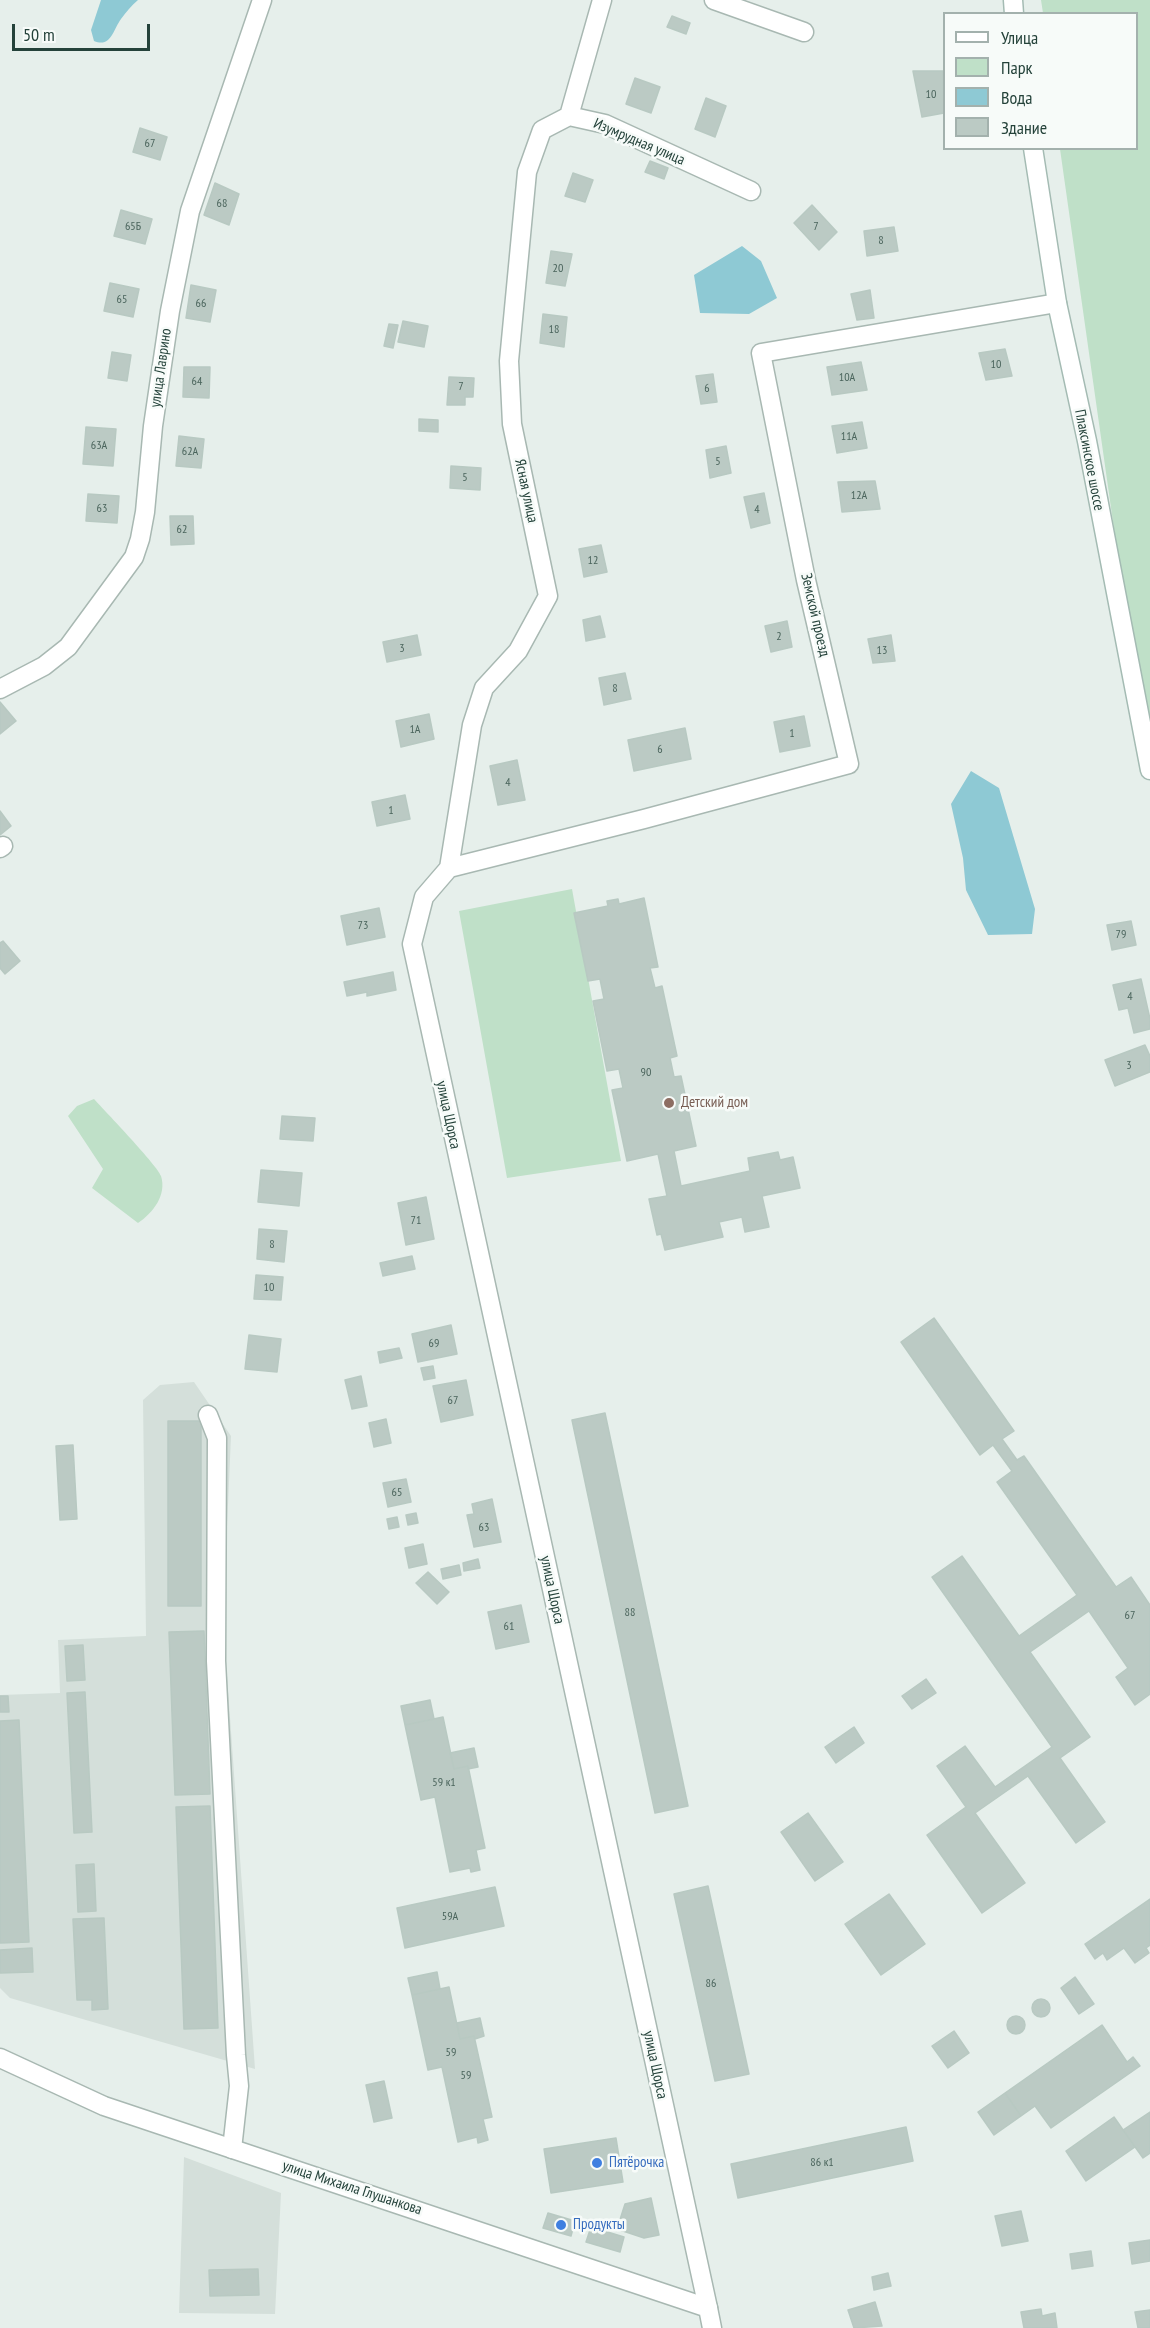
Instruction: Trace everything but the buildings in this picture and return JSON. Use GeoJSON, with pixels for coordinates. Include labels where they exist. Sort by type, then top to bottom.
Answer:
{"type":"FeatureCollection","features":[{"type":"Feature","properties":{"kind":"street","name":"улица Лаврино"},"geometry":{"type":"LineString","coordinates":[[0,689],[44,666],[68,647],[134,557],[145,512],[153,426],[170,311],[190,211],[262,0]]}},
{"type":"Feature","properties":{"kind":"street"},"geometry":{"type":"LineString","coordinates":[[570,116],[602,0]]}},
{"type":"Feature","properties":{"kind":"street"},"geometry":{"type":"LineString","coordinates":[[714,0],[804,32]]}},
{"type":"Feature","properties":{"kind":"street","name":"Изумрудная улица"},"geometry":{"type":"LineString","coordinates":[[570,116],[605,124],[751,191]]}},
{"type":"Feature","properties":{"kind":"street","name":"Ясная улица"},"geometry":{"type":"LineString","coordinates":[[450,864],[472,725],[484,688],[518,651],[548,596],[512,424],[508,361],[527,172],[542,130],[570,116]]}},
{"type":"Feature","properties":{"kind":"street","name":"Плаксинское шоссе"},"geometry":{"type":"LineString","coordinates":[[1033,150],[1057,303],[1087,441],[1150,770]]}},
{"type":"Feature","properties":{"kind":"street","name":"Земской проезд"},"geometry":{"type":"LineString","coordinates":[[450,864],[644,819],[849,764],[806,580],[761,353],[1057,303]]}},
{"type":"Feature","properties":{"kind":"street","name":"улица Щорса"},"geometry":{"type":"LineString","coordinates":[[450,864],[424,897],[412,944],[712,2328]]}},
{"type":"Feature","properties":{"kind":"street"},"geometry":{"type":"LineString","coordinates":[[208,1415],[217,1438],[216,1661],[236,2055],[240,2086],[232,2149]]}},
{"type":"Feature","properties":{"kind":"street","name":"улица Михаила Глушанкова"},"geometry":{"type":"LineString","coordinates":[[0,2058],[104,2106],[708,2308]]}},
{"type":"Feature","properties":{"kind":"shaded area"},"geometry":{"type":"Polygon","coordinates":[[[194,1382],[231,1436],[223,1619],[255,2069],[10,1998],[0,1988],[0,1695],[60,1693],[58,1640],[146,1636],[143,1400],[160,1385],[194,1382]]]}},
{"type":"Feature","properties":{"kind":"shaded area"},"geometry":{"type":"Polygon","coordinates":[[[184,2157],[281,2193],[275,2314],[179,2313],[184,2157]]]}},
{"type":"Feature","properties":{"kind":"green space"},"geometry":{"type":"Polygon","coordinates":[[[1041,0],[1150,0],[1150,753],[1144,740],[1060,150],[1138,150],[1138,12],[1043,12],[1041,0]]]}},
{"type":"Feature","properties":{"kind":"green space"},"geometry":{"type":"Polygon","coordinates":[[[572,889],[621,1161],[507,1178],[459,911],[572,889]]]}},
{"type":"Feature","properties":{"kind":"green space"},"geometry":{"type":"Polygon","coordinates":[[[94,1099],[141,1150],[161,1176],[160,1197],[149,1214],[138,1223],[92,1188],[103,1169],[68,1116],[77,1106],[94,1099]]]}},
{"type":"Feature","properties":{"kind":"water"},"geometry":{"type":"Polygon","coordinates":[[[101,0],[138,0],[123,16],[111,37],[100,43],[94,41],[91,30],[101,0]]]}},
{"type":"Feature","properties":{"kind":"water"},"geometry":{"type":"Polygon","coordinates":[[[742,246],[761,261],[777,298],[749,314],[700,313],[694,275],[742,246]]]}},
{"type":"Feature","properties":{"kind":"water"},"geometry":{"type":"Polygon","coordinates":[[[971,771],[999,788],[1035,909],[1032,934],[988,935],[966,890],[963,858],[951,804],[971,771]]]}},
{"type":"Feature","properties":{"kind":"place","name":"Детский дом"},"geometry":{"type":"Point","coordinates":[669,1103]}},
{"type":"Feature","properties":{"kind":"place","name":"Пятёрочка"},"geometry":{"type":"Point","coordinates":[597,2163]}},
{"type":"Feature","properties":{"kind":"place","name":"Продукты"},"geometry":{"type":"Point","coordinates":[561,2225]}}]}
